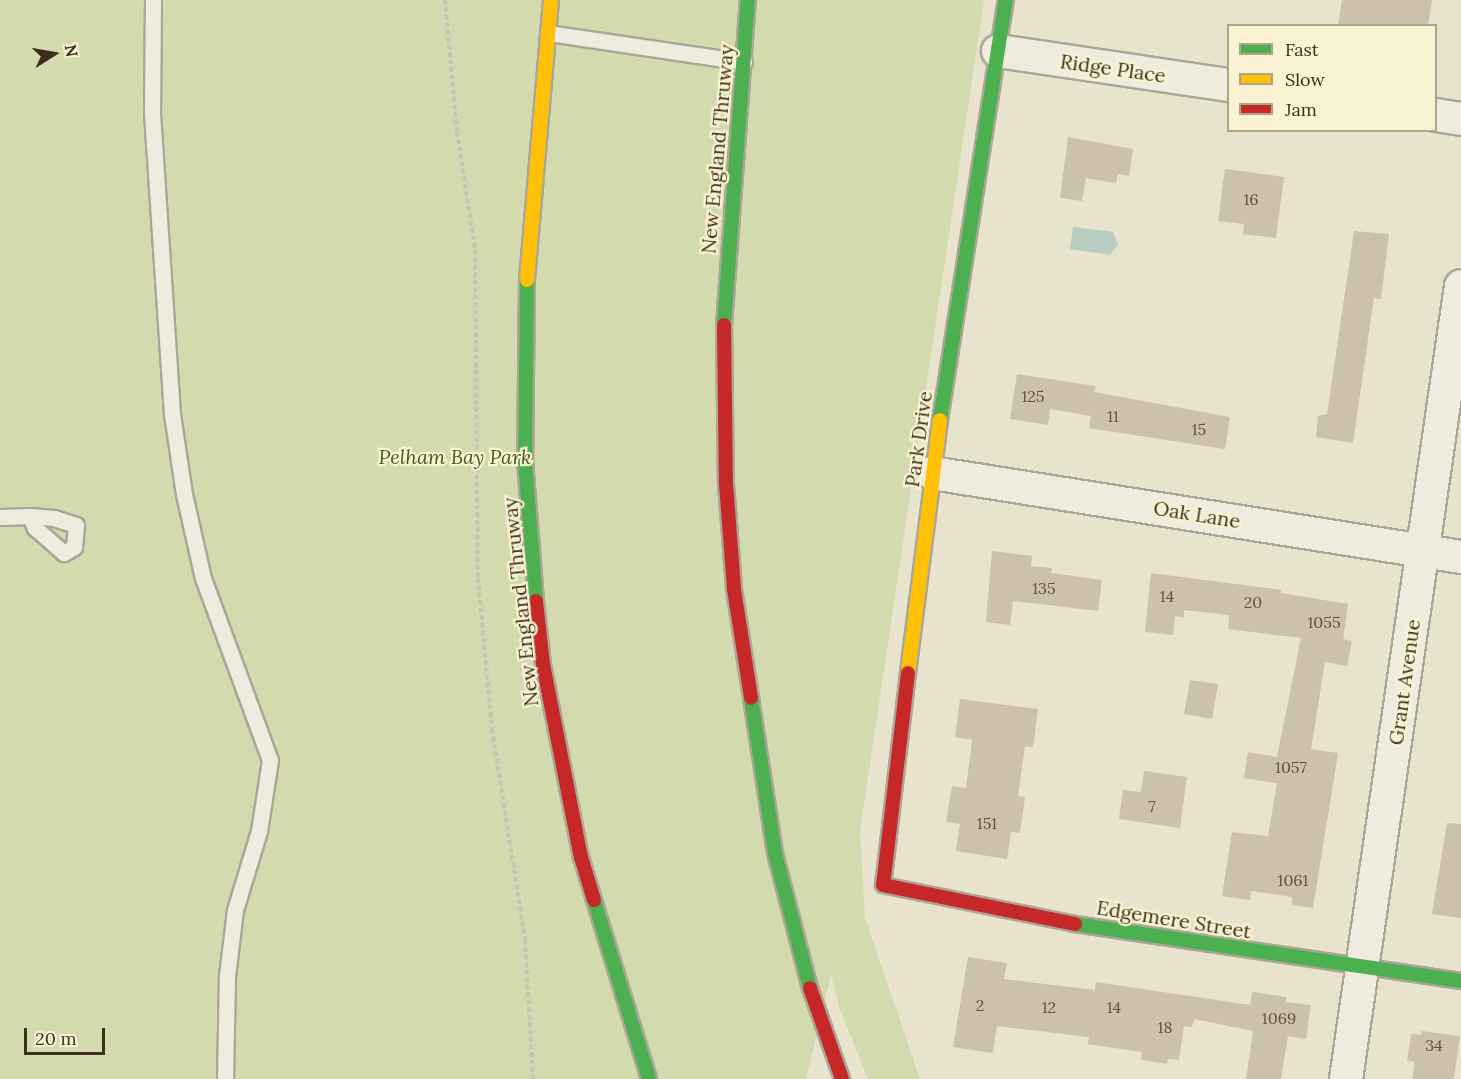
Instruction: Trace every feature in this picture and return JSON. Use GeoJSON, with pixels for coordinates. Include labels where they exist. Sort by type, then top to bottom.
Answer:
{"type":"FeatureCollection","features":[{"type":"Feature","properties":{"kind":"main road","name":"New England Thruway"},"geometry":{"type":"LineString","coordinates":[[551,0],[525,305],[525,461],[532,560],[550,704],[581,857],[649,1079]]}},
{"type":"Feature","properties":{"kind":"main road","name":"New England Thruway"},"geometry":{"type":"LineString","coordinates":[[748,0],[723,333],[726,484],[734,589],[775,853],[804,971],[842,1079]]}},
{"type":"Feature","properties":{"kind":"main road","name":"Park Drive"},"geometry":{"type":"LineString","coordinates":[[883,885],[932,473],[1006,0]]}},
{"type":"Feature","properties":{"kind":"main road","name":"Edgemere Street"},"geometry":{"type":"LineString","coordinates":[[883,885],[1078,925],[1461,981]]}},
{"type":"Feature","properties":{"kind":"street","name":"Ridge Place"},"geometry":{"type":"LineString","coordinates":[[998,51],[1227,85]]}},
{"type":"Feature","properties":{"kind":"street"},"geometry":{"type":"LineString","coordinates":[[1437,115],[1461,118]]}},
{"type":"Feature","properties":{"kind":"street","name":"Grant Avenue"},"geometry":{"type":"LineString","coordinates":[[1346,1079],[1461,286]]}},
{"type":"Feature","properties":{"kind":"street","name":"Oak Lane"},"geometry":{"type":"LineString","coordinates":[[932,473],[1461,556]]}},
{"type":"Feature","properties":{"kind":"lane"},"geometry":{"type":"LineString","coordinates":[[153,0],[152,113],[172,414],[184,494],[203,578],[270,760],[259,831],[235,910],[227,976],[225,1079]]}},
{"type":"Feature","properties":{"kind":"lane"},"geometry":{"type":"LineString","coordinates":[[548,33],[744,62]]}},
{"type":"Feature","properties":{"kind":"lane"},"geometry":{"type":"LineString","coordinates":[[0,518],[30,516]]}},
{"type":"Feature","properties":{"kind":"path"},"geometry":{"type":"LineString","coordinates":[[445,0],[456,132],[475,250],[478,578],[492,729],[525,940],[533,1079]]}},
{"type":"Feature","properties":{"kind":"green space","name":"Pelham Bay Park"},"geometry":{"type":"Polygon","coordinates":[[[0,0],[984,0],[860,831],[865,918],[920,1079],[868,1079],[840,1009],[831,974],[806,1079],[0,1079],[0,0]]]}},
{"type":"Feature","properties":{"kind":"shaded area"},"geometry":{"type":"Polygon","coordinates":[[[1073,227],[1113,232],[1118,245],[1110,255],[1070,249],[1073,227]]]}},
{"type":"Feature","properties":{"kind":"building"},"geometry":{"type":"Polygon","coordinates":[[[1342,0],[1432,0],[1428,24],[1338,24],[1342,0]]]}},
{"type":"Feature","properties":{"kind":"building"},"geometry":{"type":"Polygon","coordinates":[[[1068,137],[1133,149],[1129,176],[1118,174],[1116,183],[1086,178],[1082,201],[1060,198],[1068,137]]]}},
{"type":"Feature","properties":{"kind":"building"},"geometry":{"type":"Polygon","coordinates":[[[1225,169],[1284,177],[1276,238],[1243,234],[1244,224],[1218,221],[1225,169]]]}},
{"type":"Feature","properties":{"kind":"building"},"geometry":{"type":"Polygon","coordinates":[[[1354,231],[1389,234],[1381,299],[1374,298],[1353,443],[1316,437],[1318,416],[1327,414],[1354,231]]]}},
{"type":"Feature","properties":{"kind":"building"},"geometry":{"type":"Polygon","coordinates":[[[1017,374],[1096,386],[1094,392],[1230,417],[1225,449],[1089,428],[1091,416],[1050,409],[1048,425],[1010,419],[1017,374]]]}},
{"type":"Feature","properties":{"kind":"building"},"geometry":{"type":"Polygon","coordinates":[[[992,551],[1032,556],[1031,566],[1052,568],[1051,573],[1102,580],[1098,611],[1013,601],[1010,625],[986,622],[992,551]]]}},
{"type":"Feature","properties":{"kind":"building"},"geometry":{"type":"Polygon","coordinates":[[[1151,573],[1281,590],[1281,593],[1348,604],[1343,639],[1352,641],[1347,666],[1325,662],[1311,749],[1338,753],[1313,908],[1292,905],[1292,897],[1251,891],[1250,900],[1222,896],[1232,832],[1268,836],[1277,783],[1244,778],[1248,752],[1277,757],[1301,638],[1228,629],[1229,615],[1184,610],[1184,617],[1175,616],[1173,635],[1145,632],[1151,573]]]}},
{"type":"Feature","properties":{"kind":"building"},"geometry":{"type":"Polygon","coordinates":[[[1190,680],[1218,684],[1212,719],[1184,714],[1190,680]]]}},
{"type":"Feature","properties":{"kind":"building"},"geometry":{"type":"Polygon","coordinates":[[[960,699],[1038,709],[1033,747],[1025,746],[1018,796],[1025,797],[1020,833],[1011,832],[1007,859],[956,851],[960,824],[946,822],[952,786],[966,788],[972,740],[955,737],[960,699]]]}},
{"type":"Feature","properties":{"kind":"building"},"geometry":{"type":"Polygon","coordinates":[[[1144,771],[1187,777],[1180,828],[1119,819],[1123,790],[1141,792],[1144,771]]]}},
{"type":"Feature","properties":{"kind":"building"},"geometry":{"type":"Polygon","coordinates":[[[1447,823],[1461,824],[1461,918],[1432,914],[1447,823]]]}},
{"type":"Feature","properties":{"kind":"building"},"geometry":{"type":"Polygon","coordinates":[[[968,957],[1007,963],[1004,979],[1095,990],[1096,982],[1250,1005],[1252,992],[1286,997],[1286,1002],[1311,1005],[1306,1039],[1288,1036],[1281,1079],[1246,1079],[1253,1031],[1194,1019],[1192,1027],[1184,1026],[1179,1060],[1168,1059],[1167,1064],[1141,1060],[1142,1052],[1088,1044],[1089,1037],[997,1026],[993,1053],[953,1047],[968,957]]]}},
{"type":"Feature","properties":{"kind":"building"},"geometry":{"type":"Polygon","coordinates":[[[1422,1031],[1460,1036],[1454,1079],[1412,1079],[1415,1062],[1407,1061],[1411,1034],[1421,1035],[1422,1031]]]}},
{"type":"Feature","properties":{"kind":"traffic: fast"},"geometry":{"type":"LineString","coordinates":[[724,325],[748,0]]}},
{"type":"Feature","properties":{"kind":"traffic: fast"},"geometry":{"type":"LineString","coordinates":[[940,420],[1006,0]]}},
{"type":"Feature","properties":{"kind":"traffic: fast"},"geometry":{"type":"LineString","coordinates":[[527,280],[525,461],[536,601]]}},
{"type":"Feature","properties":{"kind":"traffic: fast"},"geometry":{"type":"LineString","coordinates":[[751,698],[775,853],[810,988]]}},
{"type":"Feature","properties":{"kind":"traffic: fast"},"geometry":{"type":"LineString","coordinates":[[594,900],[649,1079]]}},
{"type":"Feature","properties":{"kind":"traffic: fast"},"geometry":{"type":"LineString","coordinates":[[1075,924],[1461,981]]}},
{"type":"Feature","properties":{"kind":"traffic: slow"},"geometry":{"type":"LineString","coordinates":[[527,280],[551,0]]}},
{"type":"Feature","properties":{"kind":"traffic: slow"},"geometry":{"type":"LineString","coordinates":[[908,673],[940,420]]}},
{"type":"Feature","properties":{"kind":"traffic: jam"},"geometry":{"type":"LineString","coordinates":[[724,325],[726,484],[734,589],[751,698]]}},
{"type":"Feature","properties":{"kind":"traffic: jam"},"geometry":{"type":"LineString","coordinates":[[536,601],[543,664],[581,857],[594,900]]}},
{"type":"Feature","properties":{"kind":"traffic: jam"},"geometry":{"type":"LineString","coordinates":[[908,673],[883,885],[1075,924]]}},
{"type":"Feature","properties":{"kind":"traffic: jam"},"geometry":{"type":"LineString","coordinates":[[810,988],[842,1079]]}}]}
